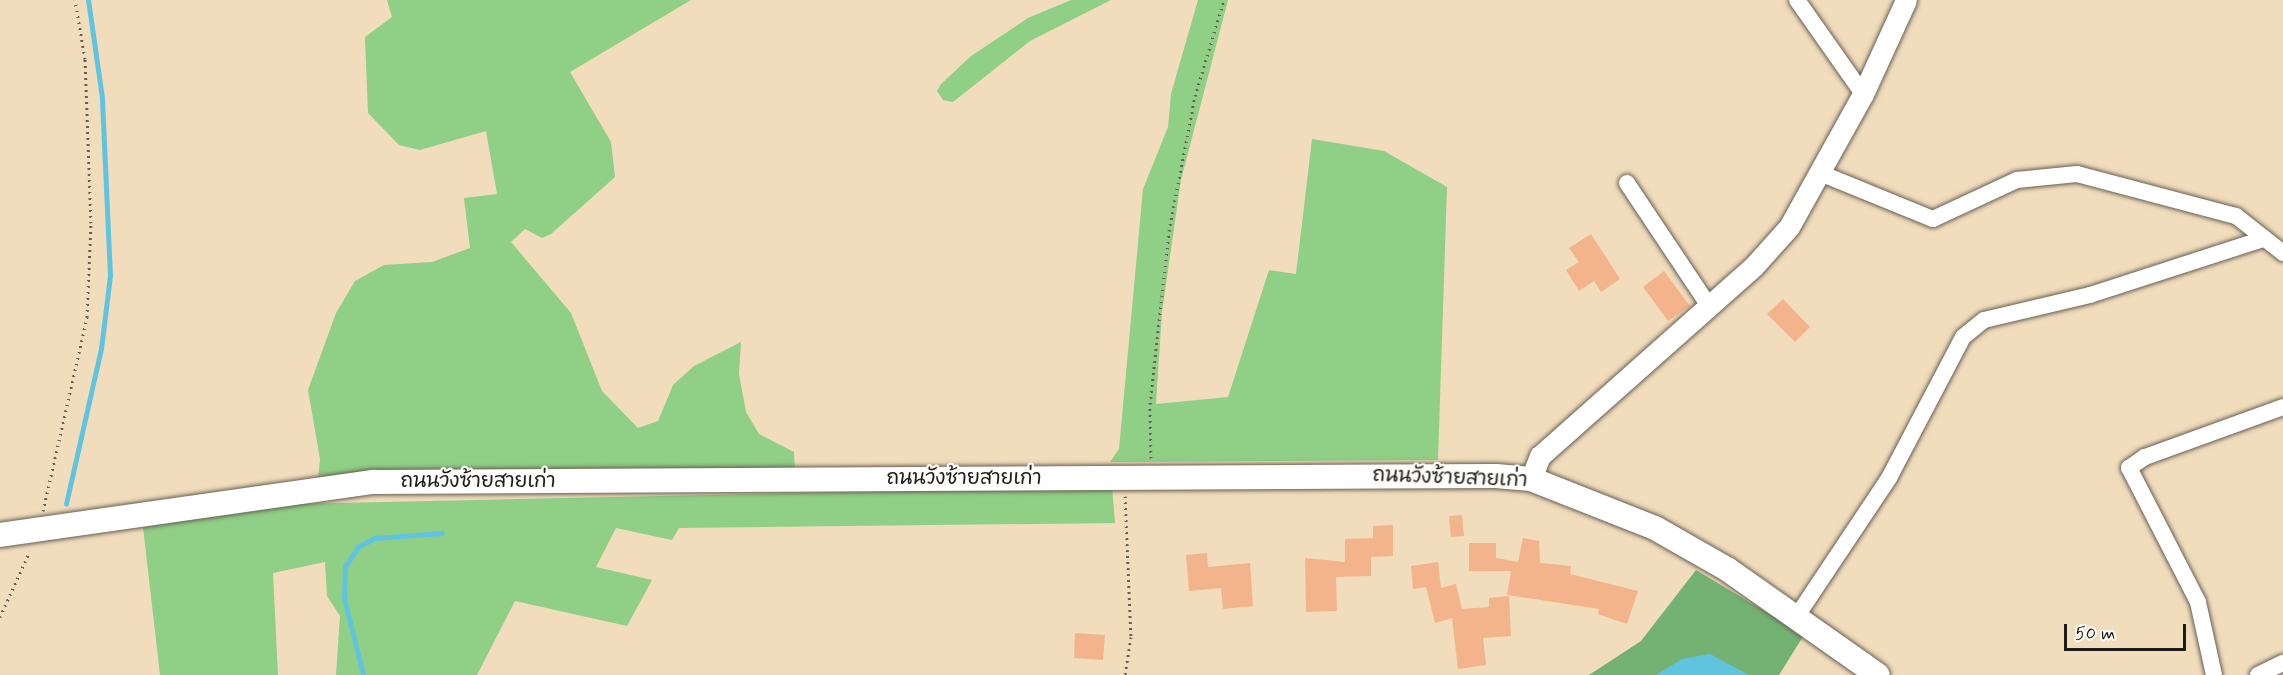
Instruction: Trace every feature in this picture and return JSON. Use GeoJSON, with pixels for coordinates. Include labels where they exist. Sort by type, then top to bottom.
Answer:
{"type":"FeatureCollection","features":[{"type":"Feature","properties":{"kind":"main road","name":"ถนนวังซ้ายสายเก่า"},"geometry":{"type":"LineString","coordinates":[[0,535],[374,482],[1123,477],[1532,479],[1655,528],[1797,616],[1878,675]]}},
{"type":"Feature","properties":{"kind":"street"},"geometry":{"type":"LineString","coordinates":[[1797,0],[1863,94]]}},
{"type":"Feature","properties":{"kind":"street"},"geometry":{"type":"LineString","coordinates":[[1532,479],[1540,456],[1709,306],[1789,227],[1863,94],[1906,0]]}},
{"type":"Feature","properties":{"kind":"street"},"geometry":{"type":"LineString","coordinates":[[1820,173],[1933,219],[2018,180],[2078,174],[2236,216],[2260,240],[2283,253]]}},
{"type":"Feature","properties":{"kind":"street"},"geometry":{"type":"LineString","coordinates":[[1628,183],[1709,306]]}},
{"type":"Feature","properties":{"kind":"street"},"geometry":{"type":"LineString","coordinates":[[1797,616],[1889,478],[1963,337],[1984,320],[2091,296],[2260,240]]}},
{"type":"Feature","properties":{"kind":"street"},"geometry":{"type":"LineString","coordinates":[[2214,675],[2199,602],[2129,468],[2145,457],[2283,406]]}},
{"type":"Feature","properties":{"kind":"street"},"geometry":{"type":"LineString","coordinates":[[2258,675],[2283,663]]}},
{"type":"Feature","properties":{"kind":"path"},"geometry":{"type":"LineString","coordinates":[[0,617],[38,531],[87,317],[91,223],[85,59],[75,0]]}},
{"type":"Feature","properties":{"kind":"path"},"geometry":{"type":"LineString","coordinates":[[1152,477],[1150,404],[1169,231],[1195,96],[1224,0]]}},
{"type":"Feature","properties":{"kind":"path"},"geometry":{"type":"LineString","coordinates":[[1123,477],[1131,637],[1125,675]]}},
{"type":"Feature","properties":{"kind":"green space"},"geometry":{"type":"Polygon","coordinates":[[[387,0],[691,0],[570,72],[611,142],[615,177],[551,234],[542,238],[525,229],[511,242],[571,313],[602,391],[638,428],[658,421],[673,385],[694,366],[741,342],[739,374],[746,412],[759,434],[794,452],[795,472],[318,479],[320,459],[308,390],[336,313],[355,281],[384,265],[432,262],[470,248],[464,198],[497,194],[486,131],[420,150],[399,145],[368,113],[365,37],[392,17],[387,0]]]}},
{"type":"Feature","properties":{"kind":"green space"},"geometry":{"type":"Polygon","coordinates":[[[1071,0],[1111,0],[1030,41],[953,102],[943,100],[937,91],[941,84],[971,56],[1028,18],[1071,0]]]}},
{"type":"Feature","properties":{"kind":"green space"},"geometry":{"type":"Polygon","coordinates":[[[1198,0],[1228,0],[1181,180],[1162,312],[1156,404],[1228,397],[1269,270],[1296,274],[1312,139],[1384,151],[1447,187],[1438,460],[1110,462],[1119,449],[1143,189],[1168,127],[1171,94],[1198,0]]]}},
{"type":"Feature","properties":{"kind":"green space"},"geometry":{"type":"Polygon","coordinates":[[[1112,486],[1115,523],[679,528],[672,540],[616,528],[596,567],[652,580],[627,626],[515,601],[477,675],[336,675],[340,616],[327,596],[325,562],[273,573],[278,675],[160,675],[143,527],[291,504],[1112,486]]]}},
{"type":"Feature","properties":{"kind":"green space"},"geometry":{"type":"Polygon","coordinates":[[[1696,570],[1804,635],[1779,675],[1589,675],[1641,641],[1696,570]]]}},
{"type":"Feature","properties":{"kind":"water"},"geometry":{"type":"Polygon","coordinates":[[[1710,654],[1749,675],[1656,675],[1682,659],[1710,654]]]}},
{"type":"Feature","properties":{"kind":"building"},"geometry":{"type":"Polygon","coordinates":[[[1591,234],[1620,279],[1601,292],[1594,281],[1579,291],[1566,270],[1579,262],[1569,248],[1591,234]]]}},
{"type":"Feature","properties":{"kind":"building"},"geometry":{"type":"Polygon","coordinates":[[[1664,271],[1690,306],[1668,321],[1643,287],[1664,271]]]}},
{"type":"Feature","properties":{"kind":"building"},"geometry":{"type":"Polygon","coordinates":[[[1783,299],[1810,327],[1795,342],[1767,314],[1783,299]]]}},
{"type":"Feature","properties":{"kind":"building"},"geometry":{"type":"Polygon","coordinates":[[[1462,515],[1464,536],[1451,537],[1449,516],[1462,515]]]}},
{"type":"Feature","properties":{"kind":"building"},"geometry":{"type":"Polygon","coordinates":[[[1393,525],[1393,556],[1371,557],[1371,576],[1336,577],[1337,611],[1306,612],[1305,558],[1345,562],[1345,539],[1373,538],[1373,526],[1393,525]]]}},
{"type":"Feature","properties":{"kind":"building"},"geometry":{"type":"Polygon","coordinates":[[[1523,538],[1539,541],[1540,563],[1571,566],[1570,574],[1638,591],[1627,624],[1598,614],[1599,609],[1507,595],[1511,571],[1469,571],[1469,543],[1496,543],[1496,558],[1518,562],[1523,538]]]}},
{"type":"Feature","properties":{"kind":"building"},"geometry":{"type":"Polygon","coordinates":[[[1207,553],[1208,567],[1250,563],[1253,606],[1223,609],[1221,588],[1189,591],[1186,555],[1207,553]]]}},
{"type":"Feature","properties":{"kind":"building"},"geometry":{"type":"Polygon","coordinates":[[[1438,562],[1441,588],[1456,584],[1462,609],[1489,607],[1489,598],[1509,596],[1511,636],[1483,638],[1486,665],[1458,669],[1452,618],[1435,623],[1426,587],[1413,589],[1411,566],[1438,562]]]}},
{"type":"Feature","properties":{"kind":"building"},"geometry":{"type":"Polygon","coordinates":[[[1075,633],[1105,635],[1103,660],[1074,658],[1075,633]]]}},
{"type":"Feature","properties":{"kind":"waterway"},"geometry":{"type":"LineString","coordinates":[[66,504],[101,349],[110,276],[102,98],[88,0]]}},
{"type":"Feature","properties":{"kind":"waterway"},"geometry":{"type":"LineString","coordinates":[[363,675],[344,598],[345,567],[358,547],[375,538],[442,533]]}}]}
